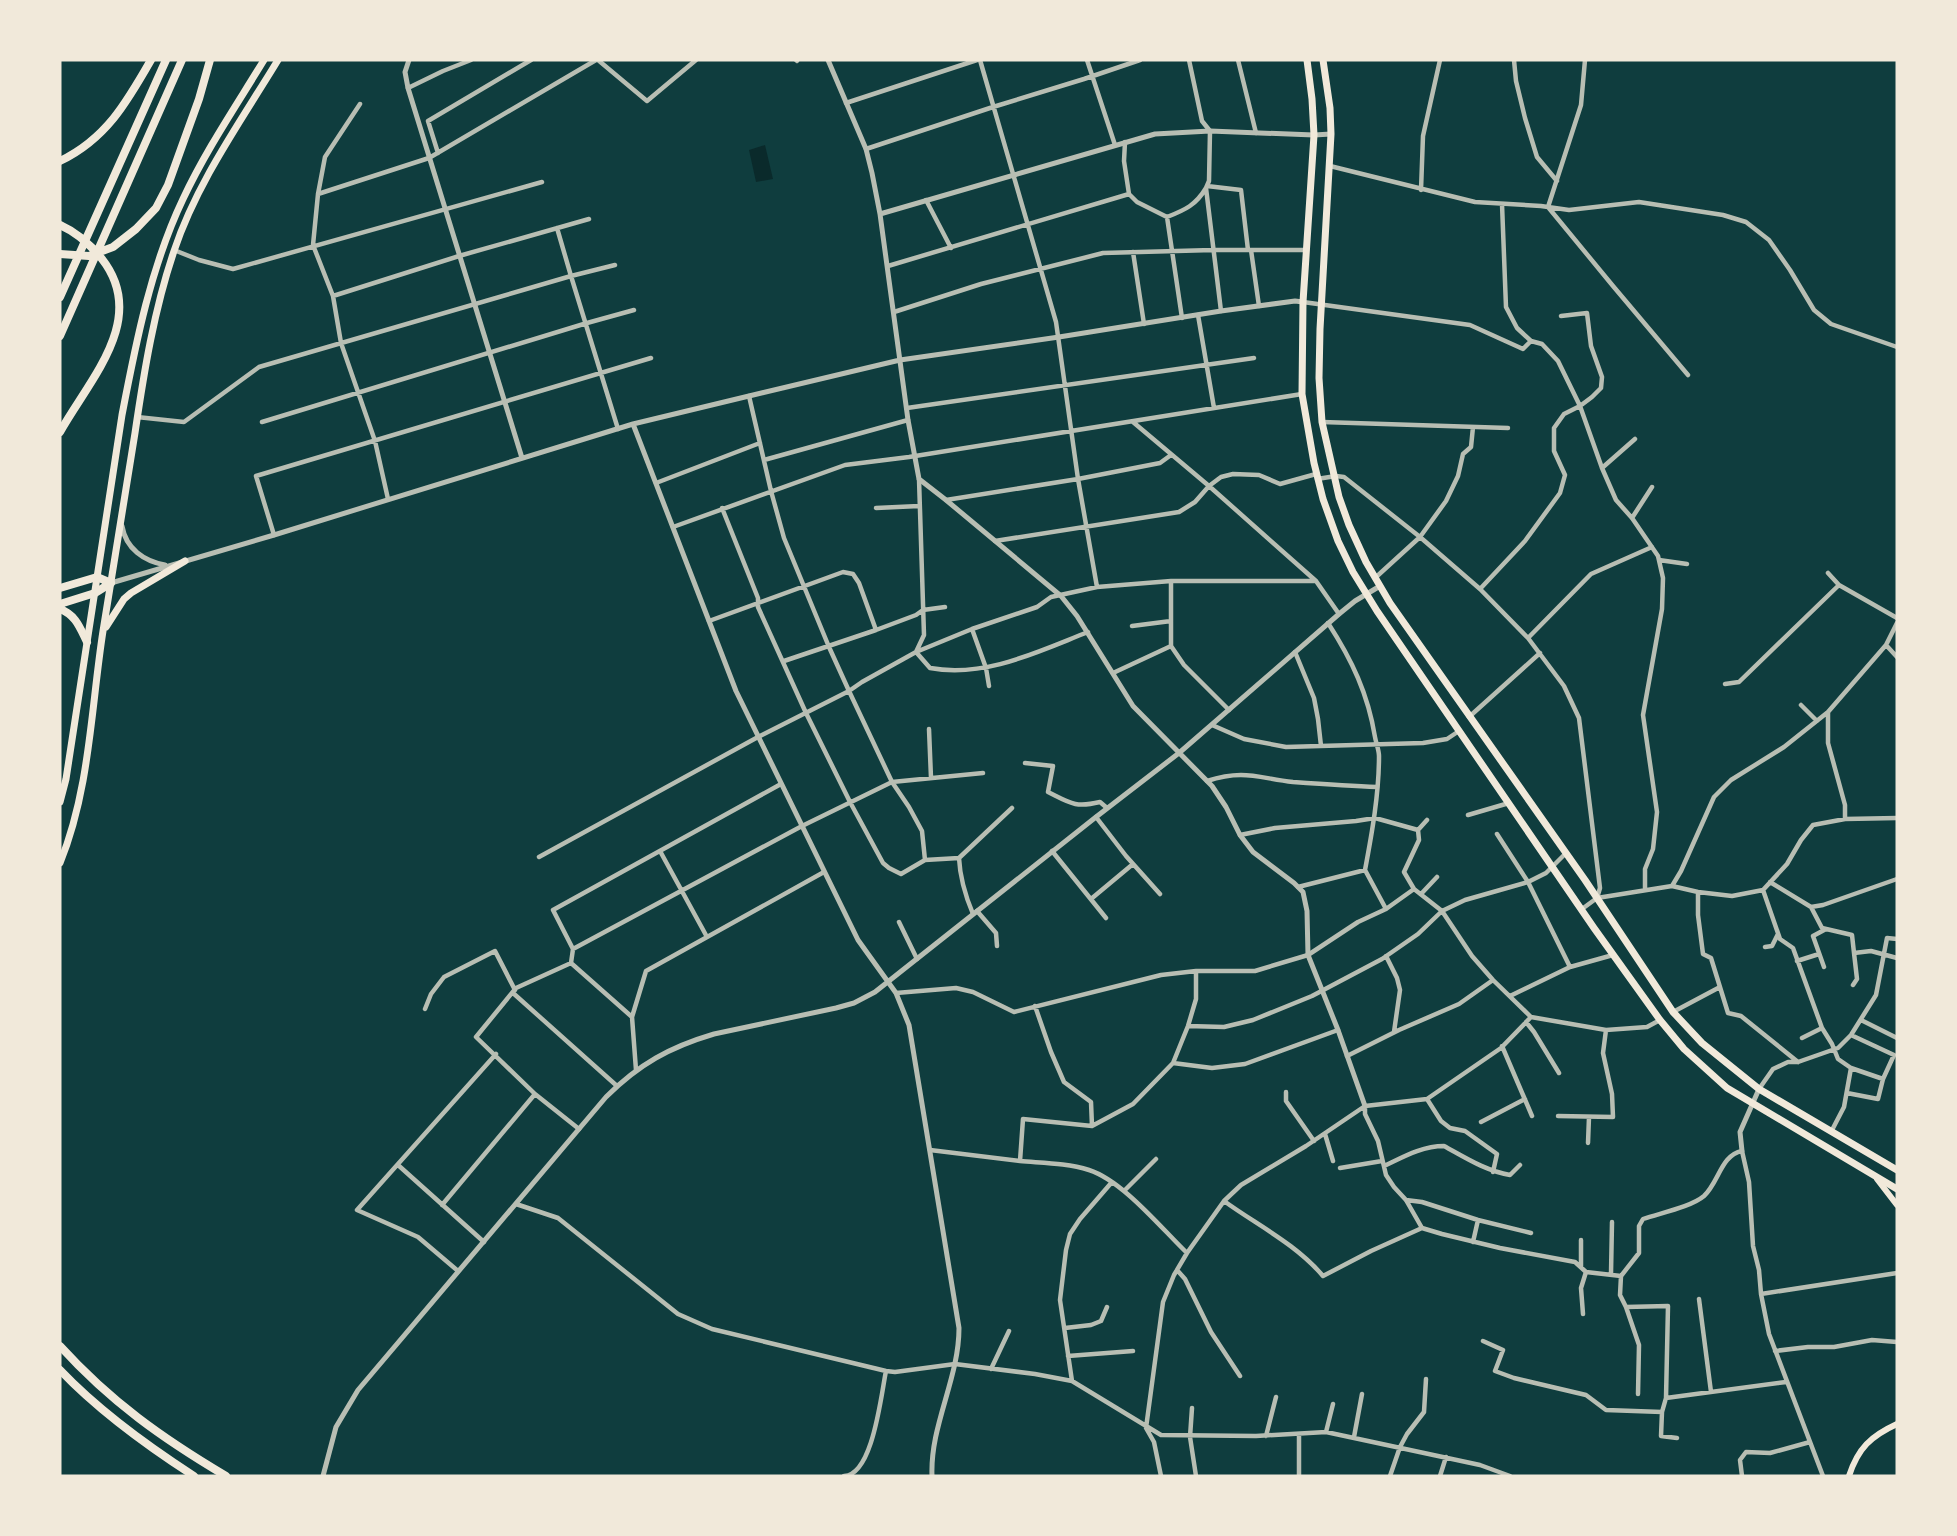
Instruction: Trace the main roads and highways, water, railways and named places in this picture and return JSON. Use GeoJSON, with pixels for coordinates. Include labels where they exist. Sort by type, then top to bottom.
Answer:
{"type":"FeatureCollection","features":[{"type":"Feature","properties":{"kind":"highway"},"geometry":{"type":"LineString","coordinates":[[60,161],[74,154],[103,132],[128,101],[151,60]]}},
{"type":"Feature","properties":{"kind":"highway"},"geometry":{"type":"LineString","coordinates":[[60,297],[166,60]]}},
{"type":"Feature","properties":{"kind":"highway"},"geometry":{"type":"LineString","coordinates":[[60,336],[182,60]]}},
{"type":"Feature","properties":{"kind":"highway"},"geometry":{"type":"LineString","coordinates":[[60,254],[89,255],[112,247],[136,229],[156,208],[168,185],[199,99],[210,60]]}},
{"type":"Feature","properties":{"kind":"highway"},"geometry":{"type":"LineString","coordinates":[[60,225],[91,244],[111,270],[119,294],[118,325],[109,353],[60,432]]}},
{"type":"Feature","properties":{"kind":"highway"},"geometry":{"type":"LineString","coordinates":[[60,588],[97,577],[111,583]]}},
{"type":"Feature","properties":{"kind":"highway"},"geometry":{"type":"LineString","coordinates":[[60,603],[95,593],[111,583]]}},
{"type":"Feature","properties":{"kind":"highway"},"geometry":{"type":"LineString","coordinates":[[60,609],[70,614],[77,622],[87,642]]}},
{"type":"Feature","properties":{"kind":"highway"},"geometry":{"type":"LineString","coordinates":[[60,1346],[111,1397],[145,1424],[226,1476]]}},
{"type":"Feature","properties":{"kind":"highway"},"geometry":{"type":"LineString","coordinates":[[60,1370],[135,1436],[194,1476]]}},
{"type":"Feature","properties":{"kind":"main road"},"geometry":{"type":"LineString","coordinates":[[60,802],[66,778],[130,371],[158,263],[182,201],[202,162],[264,60]]}},
{"type":"Feature","properties":{"kind":"main road"},"geometry":{"type":"LineString","coordinates":[[60,862],[74,824],[83,782],[103,634],[153,325],[174,250],[193,205],[278,60]]}},
{"type":"Feature","properties":{"kind":"main road"},"geometry":{"type":"LineString","coordinates":[[1308,60],[1314,135],[1305,250],[1302,394],[1317,476],[1338,541],[1353,572],[1613,955],[1684,1049],[1727,1088],[1751,1104],[1897,1189]]}},
{"type":"Feature","properties":{"kind":"main road"},"geometry":{"type":"LineString","coordinates":[[1323,60],[1330,108],[1331,134],[1322,303],[1320,378],[1322,422],[1339,496],[1349,525],[1375,578],[1469,717],[1597,898],[1673,1012],[1702,1043],[1759,1089],[1897,1170]]}},
{"type":"Feature","properties":{"kind":"main road"},"geometry":{"type":"LineString","coordinates":[[103,634],[124,599],[185,561]]}},
{"type":"Feature","properties":{"kind":"main road"},"geometry":{"type":"LineString","coordinates":[[1874,1175],[1897,1205]]}},
{"type":"Feature","properties":{"kind":"main road"},"geometry":{"type":"LineString","coordinates":[[1849,1476],[1861,1450],[1871,1439],[1897,1424]]}},
{"type":"Feature","properties":{"kind":"water"},"geometry":{"type":"Polygon","coordinates":[[[765,145],[773,179],[756,182],[749,150],[765,145]]]}}]}
